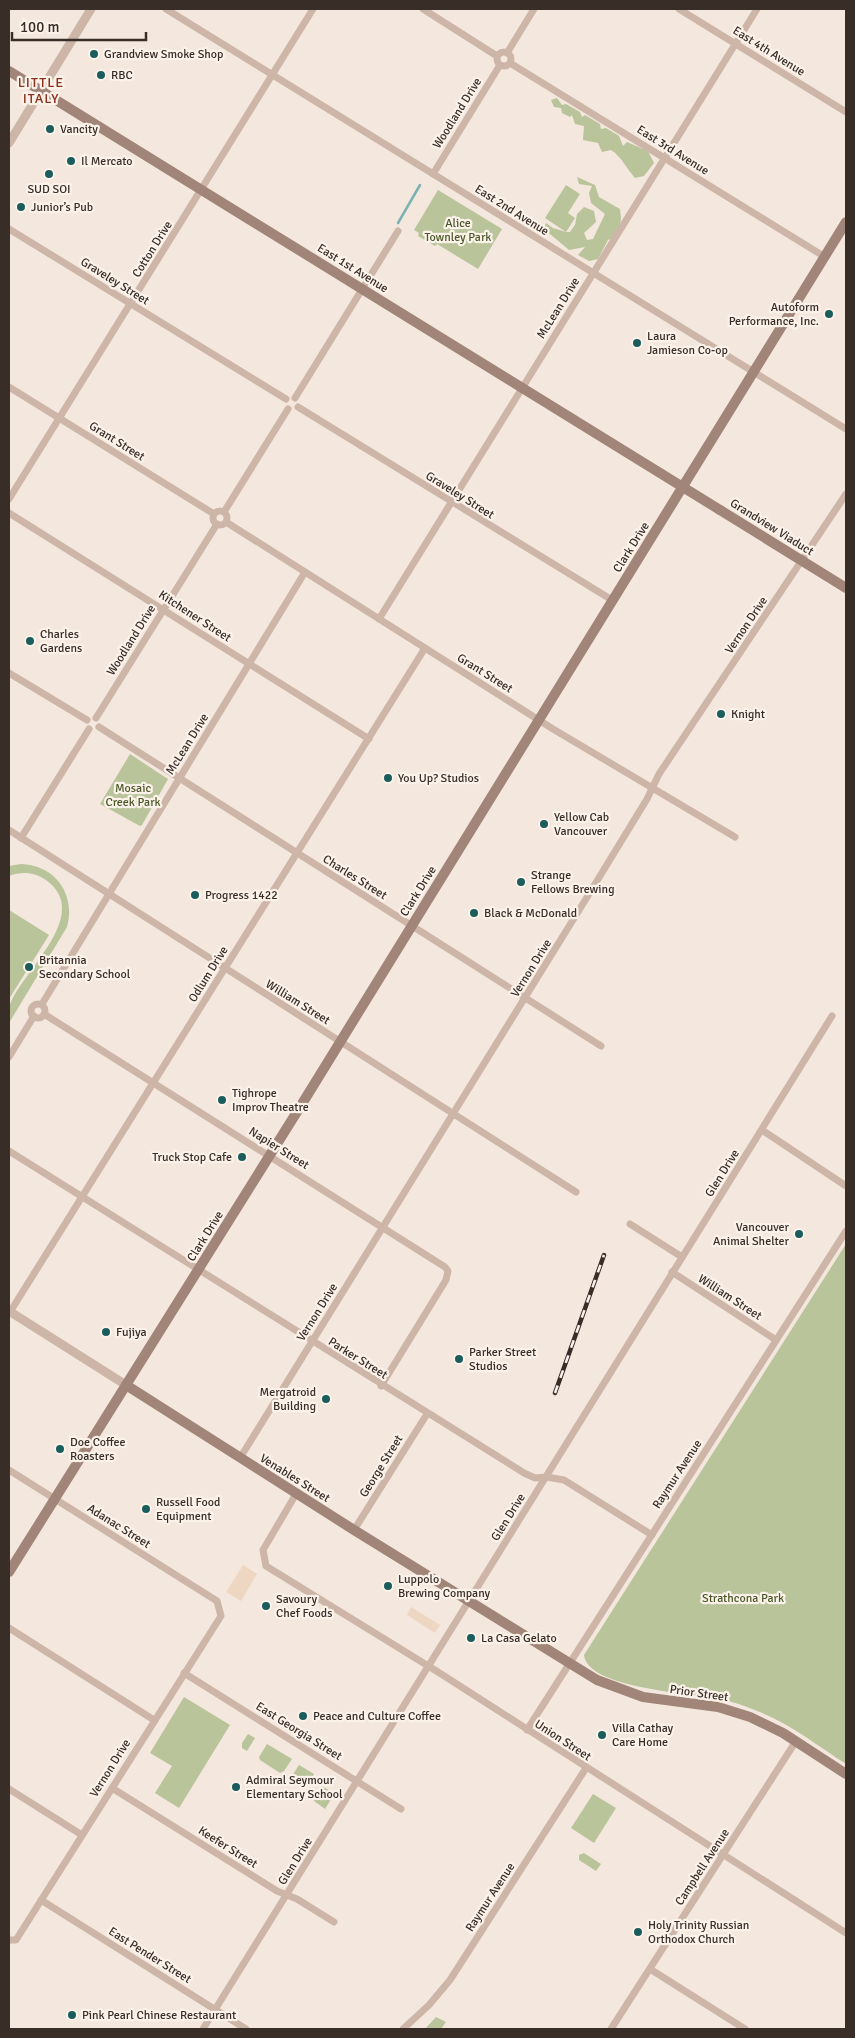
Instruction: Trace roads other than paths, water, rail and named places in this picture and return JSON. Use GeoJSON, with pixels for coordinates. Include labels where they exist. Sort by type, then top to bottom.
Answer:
{"type":"FeatureCollection","features":[{"type":"Feature","properties":{"kind":"main road","name":"East 1st Avenue"},"geometry":{"type":"LineString","coordinates":[[9,71],[684,487]]}},
{"type":"Feature","properties":{"kind":"main road","name":"Clark Drive"},"geometry":{"type":"LineString","coordinates":[[9,1572],[270,1156],[846,222]]}},
{"type":"Feature","properties":{"kind":"main road","name":"Grandview Viaduct"},"geometry":{"type":"LineString","coordinates":[[684,487],[846,588]]}},
{"type":"Feature","properties":{"kind":"main road","name":"Venables Street"},"geometry":{"type":"LineString","coordinates":[[126,1386],[296,1494],[470,1600],[569,1664]]}},
{"type":"Feature","properties":{"kind":"main road","name":"Prior Street"},"geometry":{"type":"LineString","coordinates":[[569,1664],[614,1688],[656,1700],[734,1711],[773,1727],[846,1774]]}},
{"type":"Feature","properties":{"kind":"street"},"geometry":{"type":"LineString","coordinates":[[9,143],[91,9]]}},
{"type":"Feature","properties":{"kind":"street","name":"East 2nd Avenue"},"geometry":{"type":"LineString","coordinates":[[166,9],[846,429]]}},
{"type":"Feature","properties":{"kind":"street","name":"Cotton Drive"},"geometry":{"type":"LineString","coordinates":[[9,500],[313,9]]}},
{"type":"Feature","properties":{"kind":"street"},"geometry":{"type":"LineString","coordinates":[[423,9],[498,56]]}},
{"type":"Feature","properties":{"kind":"street"},"geometry":{"type":"LineString","coordinates":[[507,53],[534,9]]}},
{"type":"Feature","properties":{"kind":"street","name":"East 4th Avenue"},"geometry":{"type":"LineString","coordinates":[[679,9],[846,112]]}},
{"type":"Feature","properties":{"kind":"street","name":"McLean Drive"},"geometry":{"type":"LineString","coordinates":[[379,619],[757,9]]}},
{"type":"Feature","properties":{"kind":"street"},"geometry":{"type":"LineString","coordinates":[[502,52],[507,53],[511,58],[510,63],[505,66],[500,65],[497,61],[498,56],[502,52]]}},
{"type":"Feature","properties":{"kind":"street","name":"East 3rd Avenue"},"geometry":{"type":"LineString","coordinates":[[510,63],[825,257]]}},
{"type":"Feature","properties":{"kind":"street","name":"Woodland Drive"},"geometry":{"type":"LineString","coordinates":[[433,174],[500,65]]}},
{"type":"Feature","properties":{"kind":"street","name":"Graveley Street"},"geometry":{"type":"LineString","coordinates":[[9,229],[286,399]]}},
{"type":"Feature","properties":{"kind":"street"},"geometry":{"type":"LineString","coordinates":[[295,398],[398,231]]}},
{"type":"Feature","properties":{"kind":"street","name":"Grant Street"},"geometry":{"type":"LineString","coordinates":[[9,387],[214,514]]}},
{"type":"Feature","properties":{"kind":"street"},"geometry":{"type":"LineString","coordinates":[[288,409],[285,405],[286,399],[295,398]]}},
{"type":"Feature","properties":{"kind":"street"},"geometry":{"type":"LineString","coordinates":[[288,409],[293,410],[298,406],[295,398]]}},
{"type":"Feature","properties":{"kind":"street","name":"Graveley Street"},"geometry":{"type":"LineString","coordinates":[[298,406],[612,600]]}},
{"type":"Feature","properties":{"kind":"street"},"geometry":{"type":"LineString","coordinates":[[224,512],[288,409]]}},
{"type":"Feature","properties":{"kind":"street","name":"Vernon Drive"},"geometry":{"type":"LineString","coordinates":[[240,1458],[525,999],[672,754],[846,494]]}},
{"type":"Feature","properties":{"kind":"street"},"geometry":{"type":"LineString","coordinates":[[219,511],[224,512],[227,516],[226,522],[222,525],[217,524],[214,520],[214,514],[219,511]]}},
{"type":"Feature","properties":{"kind":"street","name":"Kitchener Street"},"geometry":{"type":"LineString","coordinates":[[9,513],[369,739]]}},
{"type":"Feature","properties":{"kind":"street","name":"Grant Street"},"geometry":{"type":"LineString","coordinates":[[226,522],[539,720],[735,837]]}},
{"type":"Feature","properties":{"kind":"street","name":"Woodland Drive"},"geometry":{"type":"LineString","coordinates":[[96,718],[217,524]]}},
{"type":"Feature","properties":{"kind":"street","name":"McLean Drive"},"geometry":{"type":"LineString","coordinates":[[42,1004],[305,572]]}},
{"type":"Feature","properties":{"kind":"street","name":"Odlum Drive"},"geometry":{"type":"LineString","coordinates":[[10,1311],[83,1198],[425,648]]}},
{"type":"Feature","properties":{"kind":"street"},"geometry":{"type":"LineString","coordinates":[[9,673],[87,720]]}},
{"type":"Feature","properties":{"kind":"street"},"geometry":{"type":"LineString","coordinates":[[87,720],[92,717],[96,718],[100,723],[95,730],[89,729]]}},
{"type":"Feature","properties":{"kind":"street"},"geometry":{"type":"LineString","coordinates":[[87,720],[86,724],[89,729]]}},
{"type":"Feature","properties":{"kind":"street","name":"Charles Street"},"geometry":{"type":"LineString","coordinates":[[98,727],[601,1046]]}},
{"type":"Feature","properties":{"kind":"street"},"geometry":{"type":"LineString","coordinates":[[21,838],[89,729]]}},
{"type":"Feature","properties":{"kind":"street","name":"William Street"},"geometry":{"type":"LineString","coordinates":[[9,830],[576,1192]]}},
{"type":"Feature","properties":{"kind":"street"},"geometry":{"type":"LineString","coordinates":[[36,1004],[42,1004],[45,1009],[44,1014],[40,1017],[34,1016],[31,1012],[32,1007],[36,1004]]}},
{"type":"Feature","properties":{"kind":"street","name":"Napier Street"},"geometry":{"type":"LineString","coordinates":[[44,1014],[441,1263],[448,1271],[446,1280],[381,1386]]}},
{"type":"Feature","properties":{"kind":"street"},"geometry":{"type":"LineString","coordinates":[[9,1057],[34,1016]]}},
{"type":"Feature","properties":{"kind":"street","name":"Glen Drive"},"geometry":{"type":"LineString","coordinates":[[203,2029],[832,1016]]}},
{"type":"Feature","properties":{"kind":"street"},"geometry":{"type":"LineString","coordinates":[[762,1130],[846,1186]]}},
{"type":"Feature","properties":{"kind":"street","name":"Parker Street"},"geometry":{"type":"LineString","coordinates":[[9,1152],[524,1474],[535,1478],[547,1477],[564,1480],[652,1535]]}},
{"type":"Feature","properties":{"kind":"street"},"geometry":{"type":"LineString","coordinates":[[630,1224],[682,1257]]}},
{"type":"Feature","properties":{"kind":"street","name":"Raymur Avenue"},"geometry":{"type":"LineString","coordinates":[[527,1730],[846,1231]]}},
{"type":"Feature","properties":{"kind":"street","name":"William Street"},"geometry":{"type":"LineString","coordinates":[[672,1272],[776,1340]]}},
{"type":"Feature","properties":{"kind":"street","name":"Venables Street"},"geometry":{"type":"LineString","coordinates":[[10,1311],[126,1386]]}},
{"type":"Feature","properties":{"kind":"street","name":"George Street"},"geometry":{"type":"LineString","coordinates":[[354,1530],[427,1414]]}},
{"type":"Feature","properties":{"kind":"street","name":"Adanac Street"},"geometry":{"type":"LineString","coordinates":[[9,1470],[218,1602]]}},
{"type":"Feature","properties":{"kind":"street","name":"Union Street"},"geometry":{"type":"LineString","coordinates":[[296,1494],[263,1550],[266,1566],[429,1666],[846,1933]]}},
{"type":"Feature","properties":{"kind":"street","name":"Vernon Drive"},"geometry":{"type":"LineString","coordinates":[[12,1940],[41,1900],[221,1616],[218,1602]]}},
{"type":"Feature","properties":{"kind":"street"},"geometry":{"type":"LineString","coordinates":[[9,1628],[154,1720]]}},
{"type":"Feature","properties":{"kind":"street","name":"East Georgia Street"},"geometry":{"type":"LineString","coordinates":[[184,1673],[401,1809]]}},
{"type":"Feature","properties":{"kind":"street","name":"Campbell Avenue"},"geometry":{"type":"LineString","coordinates":[[611,2029],[796,1742]]}},
{"type":"Feature","properties":{"kind":"street","name":"Raymur Avenue"},"geometry":{"type":"LineString","coordinates":[[403,2029],[425,2009],[450,1980],[586,1768]]}},
{"type":"Feature","properties":{"kind":"street","name":"Keefer Street"},"geometry":{"type":"LineString","coordinates":[[112,1788],[277,1891],[334,1922]]}},
{"type":"Feature","properties":{"kind":"street"},"geometry":{"type":"LineString","coordinates":[[9,1789],[82,1835]]}},
{"type":"Feature","properties":{"kind":"street","name":"East Pender Street"},"geometry":{"type":"LineString","coordinates":[[41,1900],[246,2029]]}},
{"type":"Feature","properties":{"kind":"street"},"geometry":{"type":"LineString","coordinates":[[650,1969],[745,2029]]}},
{"type":"Feature","properties":{"kind":"waterway"},"geometry":{"type":"LineString","coordinates":[[398,223],[420,185]]}},
{"type":"Feature","properties":{"kind":"railway"},"geometry":{"type":"LineString","coordinates":[[555,1393],[604,1255]]}},
{"type":"Feature","properties":{"kind":"place","name":"Grandview Smoke Shop"},"geometry":{"type":"Point","coordinates":[94,54]}},
{"type":"Feature","properties":{"kind":"place","name":"RBC"},"geometry":{"type":"Point","coordinates":[101,75]}},
{"type":"Feature","properties":{"kind":"place","name":"Vancity"},"geometry":{"type":"Point","coordinates":[50,129]}},
{"type":"Feature","properties":{"kind":"place","name":"Il Mercato"},"geometry":{"type":"Point","coordinates":[71,161]}},
{"type":"Feature","properties":{"kind":"place","name":"SUD SOI"},"geometry":{"type":"Point","coordinates":[49,174]}},
{"type":"Feature","properties":{"kind":"place","name":"Junior’s Pub"},"geometry":{"type":"Point","coordinates":[21,207]}},
{"type":"Feature","properties":{"kind":"place","name":"Autoform Performance, Inc."},"geometry":{"type":"Point","coordinates":[829,314]}},
{"type":"Feature","properties":{"kind":"place","name":"Laura Jamieson Co-op"},"geometry":{"type":"Point","coordinates":[637,343]}},
{"type":"Feature","properties":{"kind":"place","name":"Charles Gardens"},"geometry":{"type":"Point","coordinates":[30,641]}},
{"type":"Feature","properties":{"kind":"place","name":"Knight"},"geometry":{"type":"Point","coordinates":[721,714]}},
{"type":"Feature","properties":{"kind":"place","name":"You Up? Studios"},"geometry":{"type":"Point","coordinates":[388,778]}},
{"type":"Feature","properties":{"kind":"place","name":"Yellow Cab Vancouver"},"geometry":{"type":"Point","coordinates":[544,824]}},
{"type":"Feature","properties":{"kind":"place","name":"Strange Fellows Brewing"},"geometry":{"type":"Point","coordinates":[521,882]}},
{"type":"Feature","properties":{"kind":"place","name":"Progress 1422"},"geometry":{"type":"Point","coordinates":[195,895]}},
{"type":"Feature","properties":{"kind":"place","name":"Black & McDonald"},"geometry":{"type":"Point","coordinates":[474,913]}},
{"type":"Feature","properties":{"kind":"place","name":"Britannia Secondary School"},"geometry":{"type":"Point","coordinates":[29,967]}},
{"type":"Feature","properties":{"kind":"place","name":"Tighrope Improv Theatre"},"geometry":{"type":"Point","coordinates":[222,1100]}},
{"type":"Feature","properties":{"kind":"place","name":"Truck Stop Cafe"},"geometry":{"type":"Point","coordinates":[242,1157]}},
{"type":"Feature","properties":{"kind":"place","name":"Vancouver Animal Shelter"},"geometry":{"type":"Point","coordinates":[799,1234]}},
{"type":"Feature","properties":{"kind":"place","name":"Fujiya"},"geometry":{"type":"Point","coordinates":[106,1332]}},
{"type":"Feature","properties":{"kind":"place","name":"Parker Street Studios"},"geometry":{"type":"Point","coordinates":[459,1359]}},
{"type":"Feature","properties":{"kind":"place","name":"Mergatroid Building"},"geometry":{"type":"Point","coordinates":[326,1399]}},
{"type":"Feature","properties":{"kind":"place","name":"Doe Coffee Roasters"},"geometry":{"type":"Point","coordinates":[60,1449]}},
{"type":"Feature","properties":{"kind":"place","name":"Russell Food Equipment"},"geometry":{"type":"Point","coordinates":[146,1509]}},
{"type":"Feature","properties":{"kind":"place","name":"Luppolo Brewing Company"},"geometry":{"type":"Point","coordinates":[388,1586]}},
{"type":"Feature","properties":{"kind":"place","name":"Savoury Chef Foods"},"geometry":{"type":"Point","coordinates":[266,1606]}},
{"type":"Feature","properties":{"kind":"place","name":"La Casa Gelato"},"geometry":{"type":"Point","coordinates":[471,1638]}},
{"type":"Feature","properties":{"kind":"place","name":"Peace and Culture Coffee"},"geometry":{"type":"Point","coordinates":[303,1716]}},
{"type":"Feature","properties":{"kind":"place","name":"Villa Cathay Care Home"},"geometry":{"type":"Point","coordinates":[602,1735]}},
{"type":"Feature","properties":{"kind":"place","name":"Admiral Seymour Elementary School"},"geometry":{"type":"Point","coordinates":[236,1787]}},
{"type":"Feature","properties":{"kind":"place","name":"Holy Trinity Russian Orthodox Church"},"geometry":{"type":"Point","coordinates":[638,1932]}},
{"type":"Feature","properties":{"kind":"place","name":"Pink Pearl Chinese Restaurant"},"geometry":{"type":"Point","coordinates":[72,2015]}},
{"type":"Feature","properties":{"kind":"district","name":"LITTLE ITALY"},"geometry":{"type":"Point","coordinates":[41,90]}},
{"type":"Feature","properties":{"kind":"park label","name":"Alice Townley Park"},"geometry":{"type":"Point","coordinates":[458,230]}},
{"type":"Feature","properties":{"kind":"park label","name":"Mosaic Creek Park"},"geometry":{"type":"Point","coordinates":[133,795]}},
{"type":"Feature","properties":{"kind":"park label","name":"Strathcona Park"},"geometry":{"type":"Point","coordinates":[743,1598]}}]}
